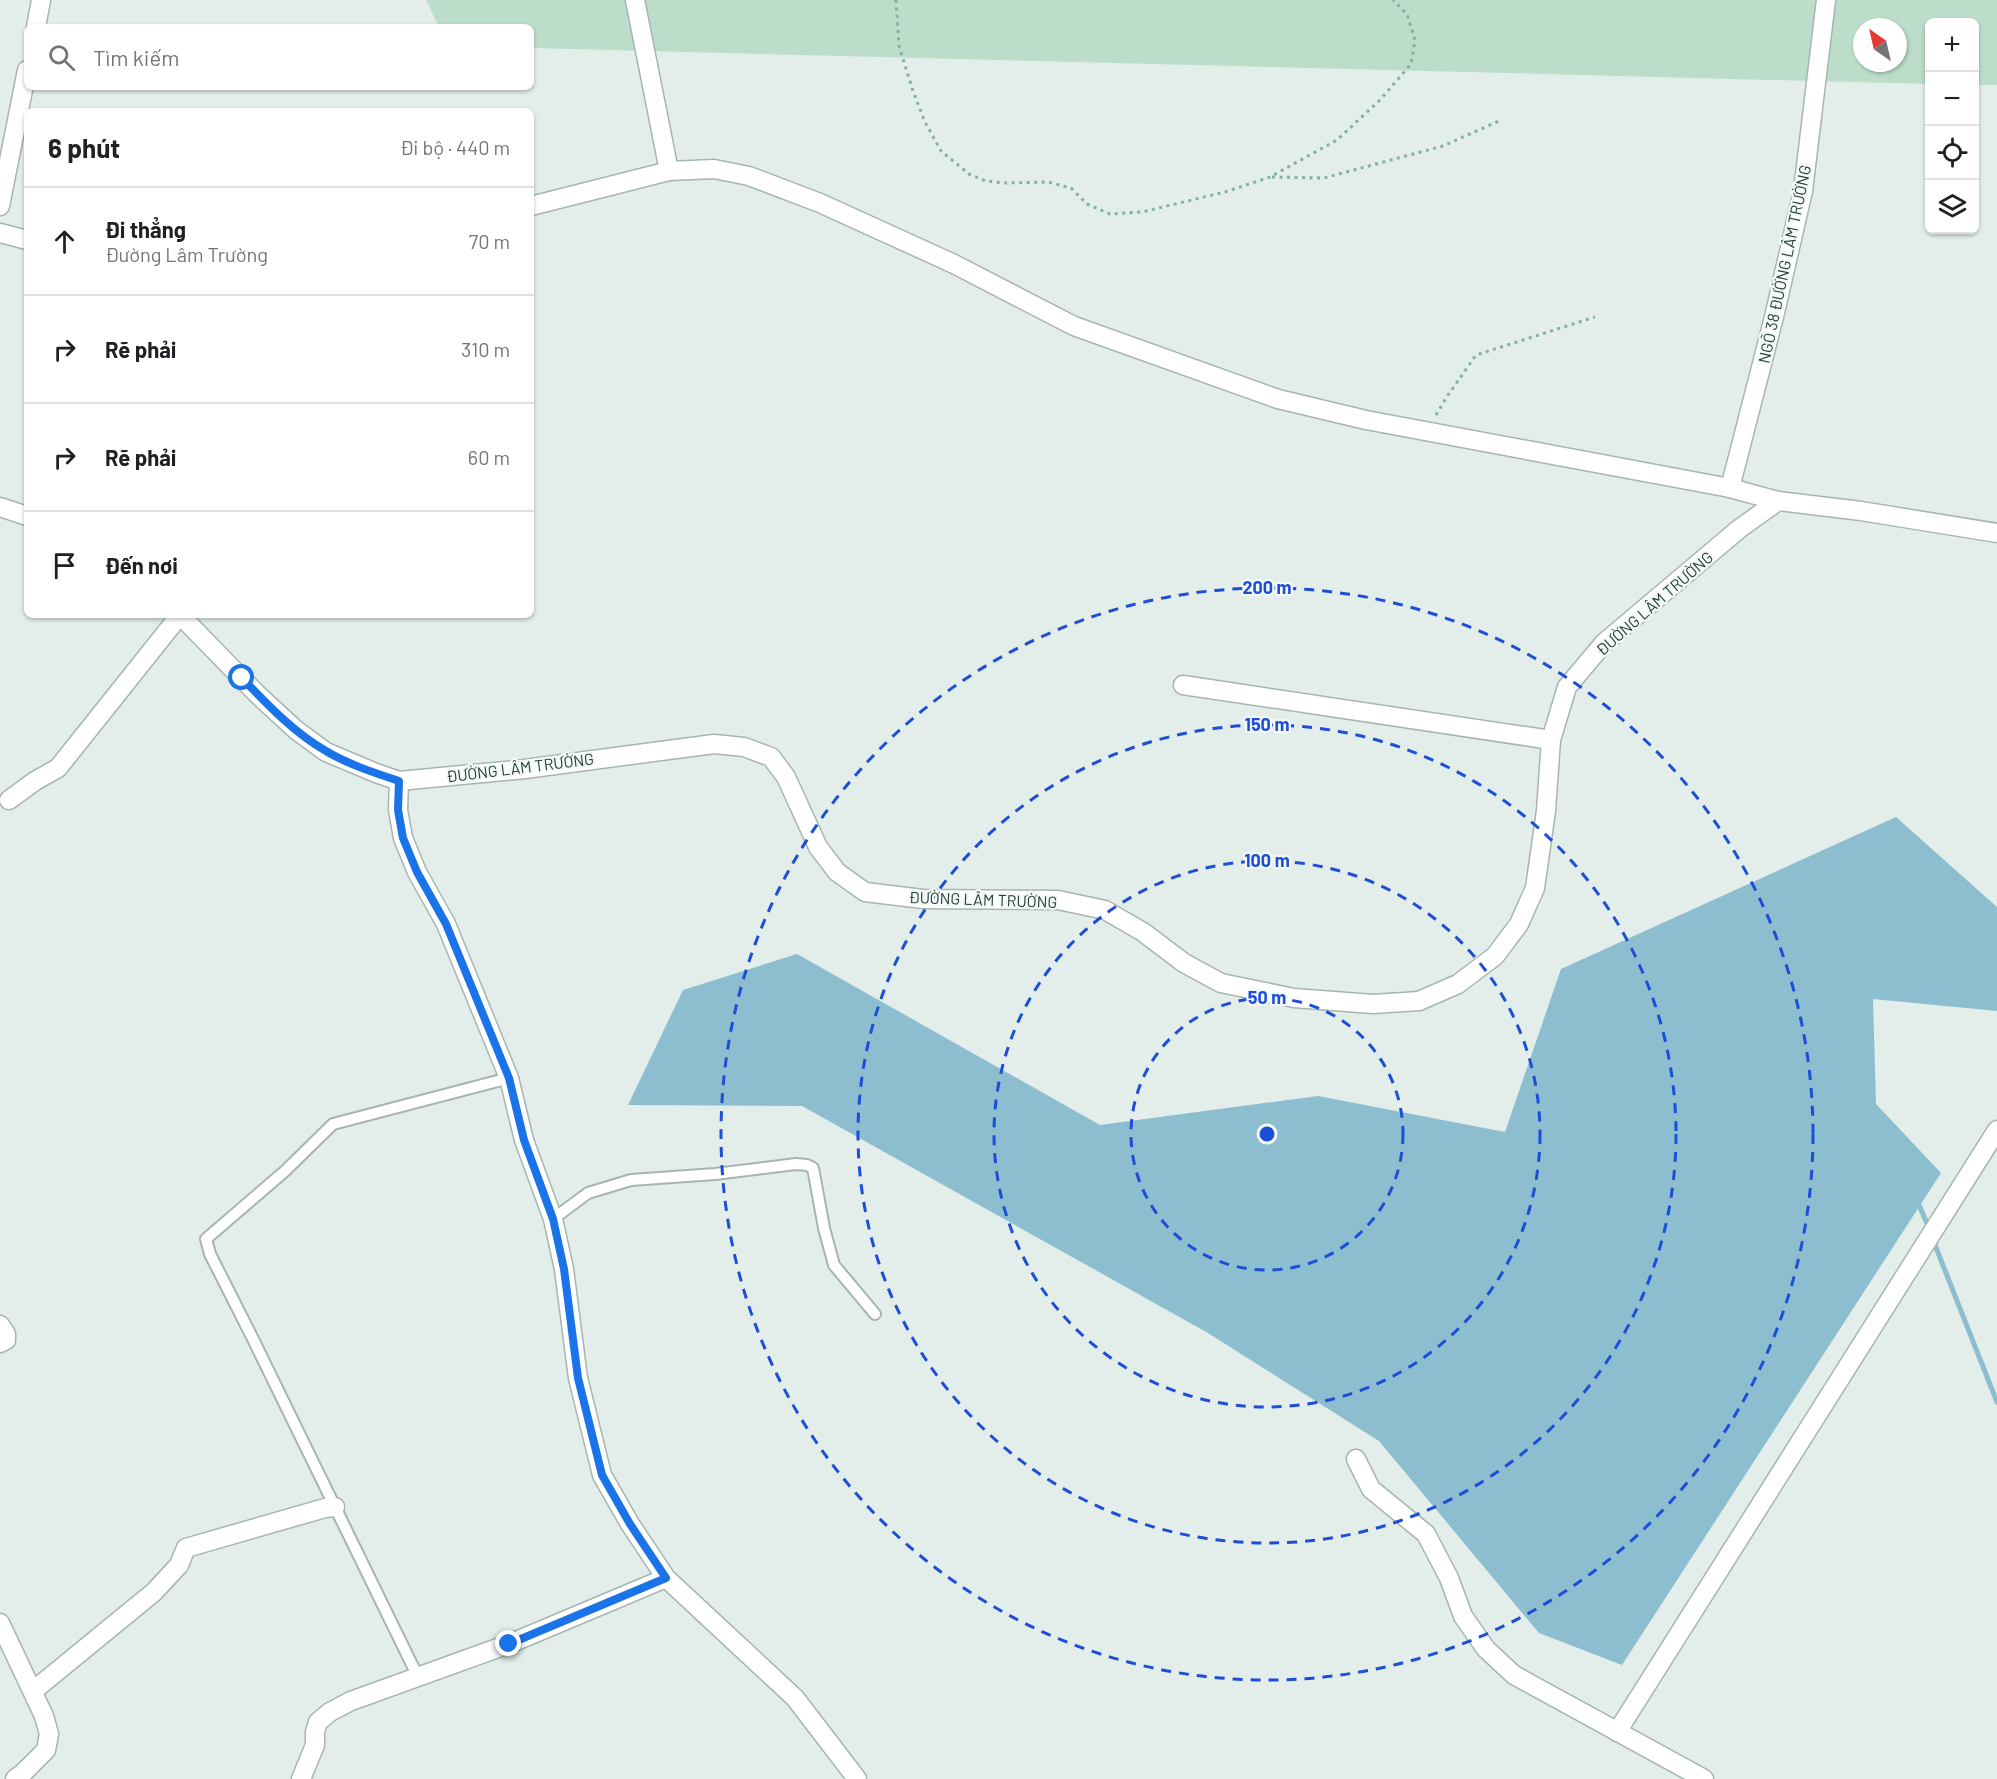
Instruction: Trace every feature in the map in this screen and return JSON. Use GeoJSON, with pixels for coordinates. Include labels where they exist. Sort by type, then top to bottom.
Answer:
{"type":"FeatureCollection","features":[{"type":"Feature","properties":{"kind":"street"},"geometry":{"type":"LineString","coordinates":[[37,24],[41,0]]}},
{"type":"Feature","properties":{"kind":"street"},"geometry":{"type":"LineString","coordinates":[[635,0],[669,171]]}},
{"type":"Feature","properties":{"kind":"street","name":"NGÕ 38 ĐƯỜNG LÂM TRƯỜNG"},"geometry":{"type":"LineString","coordinates":[[1730,488],[1774,317],[1803,191],[1826,0]]}},
{"type":"Feature","properties":{"kind":"street"},"geometry":{"type":"LineString","coordinates":[[0,206],[24,85]]}},
{"type":"Feature","properties":{"kind":"street"},"geometry":{"type":"LineString","coordinates":[[534,205],[669,171],[714,169],[749,176],[820,203],[954,264],[1074,326],[1278,399],[1366,420],[1730,488],[1778,501],[1861,511],[1997,533]]}},
{"type":"Feature","properties":{"kind":"street"},"geometry":{"type":"LineString","coordinates":[[0,233],[24,239]]}},
{"type":"Feature","properties":{"kind":"street","name":"ĐƯỜNG LÂM TRƯỜNG"},"geometry":{"type":"LineString","coordinates":[[183,618],[257,694],[296,730],[326,752],[399,781],[714,744],[744,747],[771,757],[786,777],[818,847],[837,872],[866,892],[922,899],[1058,900],[1105,910],[1143,932],[1184,963],[1221,982],[1294,998],[1373,1004],[1419,1001],[1458,984],[1495,956],[1519,924],[1535,888],[1546,812],[1551,740],[1567,687],[1604,643],[1738,529],[1778,501]]}},
{"type":"Feature","properties":{"kind":"street"},"geometry":{"type":"LineString","coordinates":[[0,507],[24,515]]}},
{"type":"Feature","properties":{"kind":"street"},"geometry":{"type":"LineString","coordinates":[[9,800],[58,768],[178,618]]}},
{"type":"Feature","properties":{"kind":"street"},"geometry":{"type":"LineString","coordinates":[[1183,685],[1551,740]]}},
{"type":"Feature","properties":{"kind":"street"},"geometry":{"type":"LineString","coordinates":[[399,781],[398,810],[403,838],[417,872],[446,924],[509,1078],[524,1140],[553,1219],[564,1269],[578,1378],[602,1475],[630,1524],[666,1578],[795,1698],[857,1779]]}},
{"type":"Feature","properties":{"kind":"street"},"geometry":{"type":"LineString","coordinates":[[1617,1732],[1997,1130]]}},
{"type":"Feature","properties":{"kind":"street"},"geometry":{"type":"LineString","coordinates":[[0,1325],[6,1334],[6,1340],[0,1343]]}},
{"type":"Feature","properties":{"kind":"street"},"geometry":{"type":"LineString","coordinates":[[1356,1459],[1371,1489],[1426,1534],[1449,1578],[1463,1616],[1486,1649],[1514,1675],[1704,1779]]}},
{"type":"Feature","properties":{"kind":"street"},"geometry":{"type":"LineString","coordinates":[[33,1691],[154,1592],[179,1565],[186,1548],[335,1507]]}},
{"type":"Feature","properties":{"kind":"street"},"geometry":{"type":"LineString","coordinates":[[301,1779],[315,1745],[318,1722],[330,1712],[351,1701],[509,1644],[666,1578]]}},
{"type":"Feature","properties":{"kind":"street"},"geometry":{"type":"LineString","coordinates":[[0,1623],[33,1691],[49,1734],[46,1750],[15,1779]]}},
{"type":"Feature","properties":{"kind":"lane"},"geometry":{"type":"LineString","coordinates":[[418,1677],[210,1254],[206,1239],[285,1171],[333,1124],[509,1078]]}},
{"type":"Feature","properties":{"kind":"lane"},"geometry":{"type":"LineString","coordinates":[[553,1219],[588,1193],[631,1180],[715,1174],[796,1164],[807,1165],[813,1168],[824,1228],[834,1265],[875,1314]]}},
{"type":"Feature","properties":{"kind":"path"},"geometry":{"type":"LineString","coordinates":[[896,0],[899,46],[925,122],[941,151],[969,174],[986,181],[1048,182],[1071,188],[1087,204],[1110,214],[1169,207],[1225,192],[1270,177],[1337,140],[1380,100],[1411,64],[1415,40],[1407,14],[1393,0]]}},
{"type":"Feature","properties":{"kind":"path"},"geometry":{"type":"LineString","coordinates":[[1270,177],[1324,178],[1443,146],[1499,121]]}},
{"type":"Feature","properties":{"kind":"path"},"geometry":{"type":"LineString","coordinates":[[1428,430],[1446,398],[1476,355],[1595,317]]}},
{"type":"Feature","properties":{"kind":"green space"},"geometry":{"type":"Polygon","coordinates":[[[426,0],[1997,0],[1997,85],[1979,85],[1979,18],[1925,18],[1925,84],[534,48],[534,24],[438,24],[426,0]]]}},
{"type":"Feature","properties":{"kind":"water"},"geometry":{"type":"Polygon","coordinates":[[[1896,817],[1997,907],[1997,1011],[1873,999],[1876,1104],[1941,1173],[1622,1665],[1539,1633],[1379,1441],[1208,1333],[802,1106],[628,1105],[683,990],[797,954],[1100,1125],[1318,1096],[1505,1132],[1561,969],[1896,817]]]}},
{"type":"Feature","properties":{"kind":"waterway"},"geometry":{"type":"LineString","coordinates":[[1919,1205],[1929,1228]]}},
{"type":"Feature","properties":{"kind":"waterway"},"geometry":{"type":"LineString","coordinates":[[1933,1240],[1997,1402]]}},
{"type":"Feature","properties":{"kind":"route"},"geometry":{"type":"LineString","coordinates":[[242,678],[296,730],[326,752],[399,781],[398,810],[403,838],[417,872],[446,924],[509,1078],[524,1140],[553,1219],[564,1269],[578,1378],[597,1461],[602,1475],[630,1524],[666,1578],[509,1644]]}}]}
